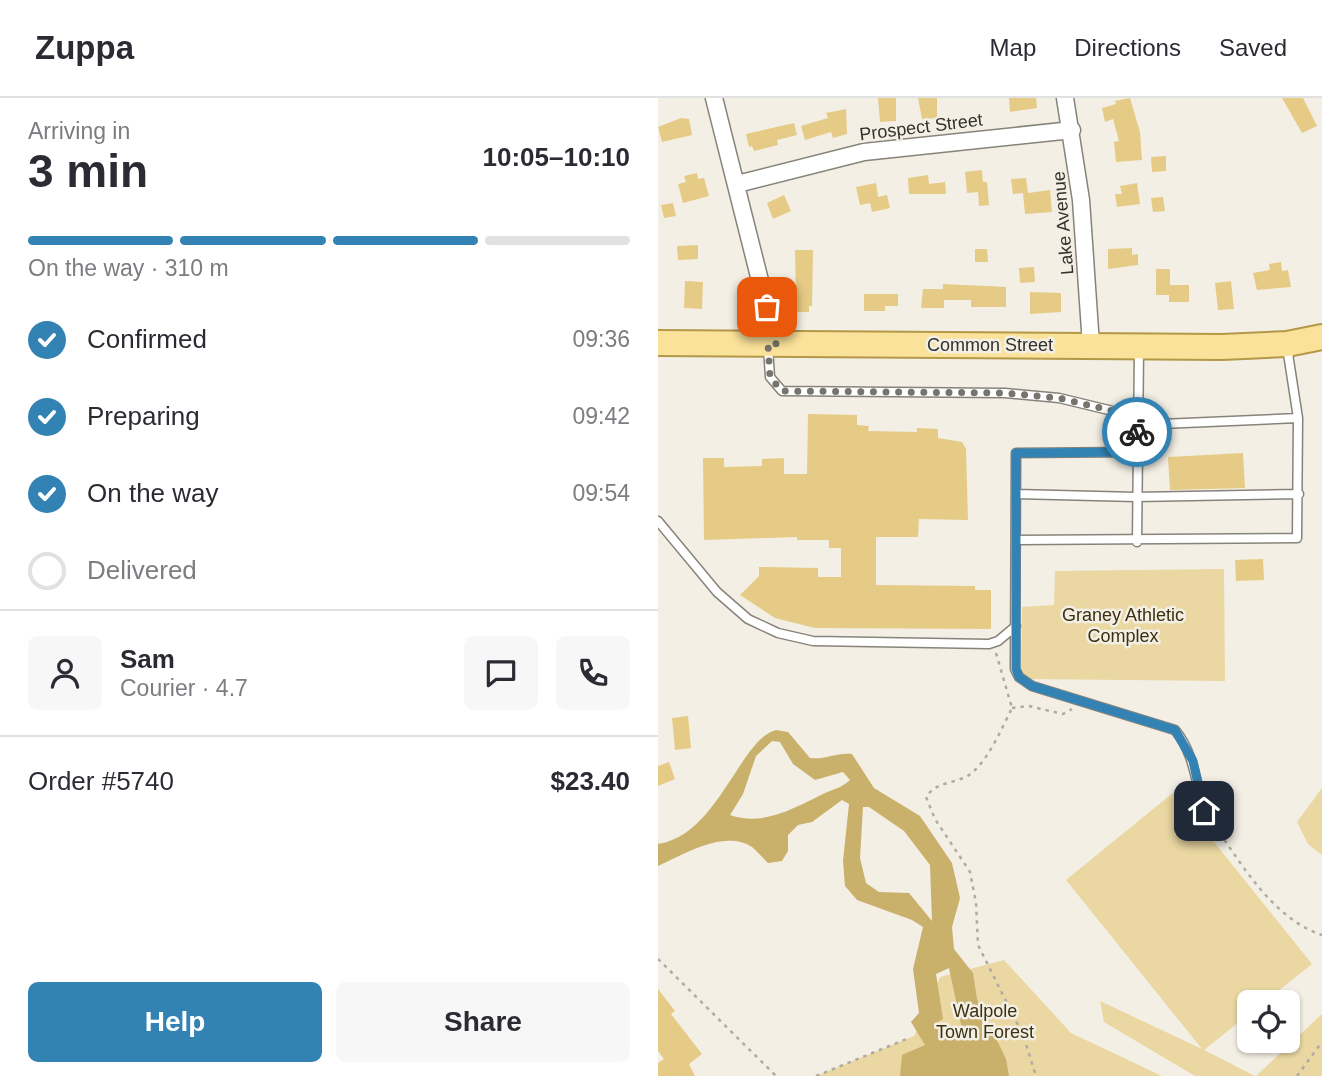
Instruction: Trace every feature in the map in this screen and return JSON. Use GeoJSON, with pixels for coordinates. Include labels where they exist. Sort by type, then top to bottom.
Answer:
{"type":"FeatureCollection","features":[{"type":"Feature","properties":{"kind":"main road","name":"Common Street"},"geometry":{"type":"LineString","coordinates":[[658,343],[1287,344],[1322,337]]}},
{"type":"Feature","properties":{"kind":"street"},"geometry":{"type":"LineString","coordinates":[[714,98],[737,184],[772,344]]}},
{"type":"Feature","properties":{"kind":"street","name":"Lake Avenue"},"geometry":{"type":"LineString","coordinates":[[1065,98],[1081,200],[1091,345]]}},
{"type":"Feature","properties":{"kind":"street","name":"Prospect Street"},"geometry":{"type":"LineString","coordinates":[[737,184],[864,152],[1072,130]]}},
{"type":"Feature","properties":{"kind":"lane"},"geometry":{"type":"LineString","coordinates":[[772,344],[770,377],[782,391],[1005,393],[1059,398],[1117,412],[1138,411]]}},
{"type":"Feature","properties":{"kind":"lane"},"geometry":{"type":"LineString","coordinates":[[1016,540],[1297,538],[1298,418],[1287,344]]}},
{"type":"Feature","properties":{"kind":"lane"},"geometry":{"type":"LineString","coordinates":[[1137,541],[1139,345]]}},
{"type":"Feature","properties":{"kind":"lane"},"geometry":{"type":"LineString","coordinates":[[1138,425],[1298,418]]}},
{"type":"Feature","properties":{"kind":"lane"},"geometry":{"type":"LineString","coordinates":[[1136,452],[1016,453],[1016,669],[1019,677],[1032,686],[1175,730],[1193,761],[1204,811]]}},
{"type":"Feature","properties":{"kind":"lane"},"geometry":{"type":"LineString","coordinates":[[1016,494],[1136,497],[1299,494]]}},
{"type":"Feature","properties":{"kind":"lane"},"geometry":{"type":"LineString","coordinates":[[658,521],[717,592],[748,619],[778,633],[813,641],[994,643],[1016,626]]}},
{"type":"Feature","properties":{"kind":"path"},"geometry":{"type":"LineString","coordinates":[[994,643],[1012,708],[974,772],[942,783],[931,789],[926,797],[935,819],[970,872],[978,945],[1023,1035],[1036,1076]]}},
{"type":"Feature","properties":{"kind":"path"},"geometry":{"type":"LineString","coordinates":[[1012,708],[1029,706],[1063,714],[1080,702]]}},
{"type":"Feature","properties":{"kind":"path"},"geometry":{"type":"LineString","coordinates":[[1204,811],[1273,904],[1298,926],[1322,935]]}},
{"type":"Feature","properties":{"kind":"path"},"geometry":{"type":"LineString","coordinates":[[658,959],[776,1076]]}},
{"type":"Feature","properties":{"kind":"path"},"geometry":{"type":"LineString","coordinates":[[816,1076],[909,1038]]}},
{"type":"Feature","properties":{"kind":"path"},"geometry":{"type":"LineString","coordinates":[[1297,1076],[1322,1042]]}},
{"type":"Feature","properties":{"kind":"green space","name":"Graney Athletic Complex"},"geometry":{"type":"Polygon","coordinates":[[[1224,569],[1225,681],[1026,679],[1021,675],[1022,607],[1054,605],[1055,571],[1224,569]]]}},
{"type":"Feature","properties":{"kind":"green space"},"geometry":{"type":"Polygon","coordinates":[[[1322,788],[1322,855],[1308,844],[1297,822],[1322,788]]]}},
{"type":"Feature","properties":{"kind":"green space"},"geometry":{"type":"Polygon","coordinates":[[[1174,792],[1312,964],[1279,990],[1237,990],[1237,1024],[1204,1050],[1255,1076],[1195,1076],[1104,1022],[1100,1001],[1202,1049],[1066,880],[1174,792]]]}},
{"type":"Feature","properties":{"kind":"green space","name":"Walpole Town Forest"},"geometry":{"type":"Polygon","coordinates":[[[1004,960],[1071,1033],[1162,1076],[816,1076],[914,1036],[940,977],[1004,960]]]}},
{"type":"Feature","properties":{"kind":"green space"},"geometry":{"type":"Polygon","coordinates":[[[1322,1014],[1322,1076],[1256,1076],[1280,1053],[1300,1053],[1300,1035],[1322,1014]]]}},
{"type":"Feature","properties":{"kind":"shaded area"},"geometry":{"type":"Polygon","coordinates":[[[776,730],[788,732],[810,758],[852,754],[874,788],[920,816],[952,863],[960,898],[952,927],[954,949],[973,973],[977,999],[1006,1059],[1009,1076],[900,1076],[902,1055],[925,1045],[911,1022],[919,1013],[913,969],[923,927],[912,920],[857,900],[845,886],[843,861],[849,804],[842,800],[812,822],[798,825],[788,835],[788,851],[782,861],[768,863],[752,847],[729,841],[691,850],[658,866],[658,844],[679,837],[697,824],[763,737],[776,730]],[[772,741],[756,756],[743,794],[730,815],[755,819],[779,814],[850,780],[843,772],[815,780],[793,764],[780,742],[772,741]],[[863,807],[860,858],[866,883],[879,892],[909,893],[932,921],[930,865],[904,831],[869,807],[863,807]],[[949,968],[936,974],[943,1019],[938,1022],[945,1038],[962,1029],[949,968]]]}},
{"type":"Feature","properties":{"kind":"building"},"geometry":{"type":"Polygon","coordinates":[[[878,98],[896,98],[896,121],[880,122],[878,98]]]}},
{"type":"Feature","properties":{"kind":"building"},"geometry":{"type":"Polygon","coordinates":[[[918,98],[937,98],[937,118],[922,119],[918,98]]]}},
{"type":"Feature","properties":{"kind":"building"},"geometry":{"type":"Polygon","coordinates":[[[1009,98],[1036,98],[1037,108],[1010,112],[1009,98]]]}},
{"type":"Feature","properties":{"kind":"building"},"geometry":{"type":"Polygon","coordinates":[[[1130,98],[1140,132],[1142,160],[1116,162],[1114,142],[1119,141],[1113,119],[1105,122],[1102,108],[1116,104],[1115,101],[1130,98]]]}},
{"type":"Feature","properties":{"kind":"building"},"geometry":{"type":"Polygon","coordinates":[[[1282,98],[1303,98],[1317,126],[1302,133],[1282,98]]]}},
{"type":"Feature","properties":{"kind":"building"},"geometry":{"type":"Polygon","coordinates":[[[846,109],[847,134],[833,138],[831,132],[805,140],[801,126],[828,118],[826,113],[846,109]]]}},
{"type":"Feature","properties":{"kind":"building"},"geometry":{"type":"Polygon","coordinates":[[[681,118],[689,119],[692,135],[662,142],[658,127],[681,118]]]}},
{"type":"Feature","properties":{"kind":"building"},"geometry":{"type":"Polygon","coordinates":[[[794,123],[797,135],[777,140],[778,145],[754,151],[752,146],[749,147],[746,134],[794,123]]]}},
{"type":"Feature","properties":{"kind":"building"},"geometry":{"type":"Polygon","coordinates":[[[1166,156],[1166,171],[1152,172],[1151,157],[1166,156]]]}},
{"type":"Feature","properties":{"kind":"building"},"geometry":{"type":"Polygon","coordinates":[[[982,170],[983,182],[987,182],[989,205],[979,206],[978,192],[967,193],[965,172],[982,170]]]}},
{"type":"Feature","properties":{"kind":"building"},"geometry":{"type":"Polygon","coordinates":[[[697,173],[698,179],[704,178],[709,196],[683,203],[678,184],[686,182],[684,176],[697,173]]]}},
{"type":"Feature","properties":{"kind":"building"},"geometry":{"type":"Polygon","coordinates":[[[928,175],[929,184],[945,182],[946,194],[909,194],[908,178],[928,175]]]}},
{"type":"Feature","properties":{"kind":"building"},"geometry":{"type":"Polygon","coordinates":[[[1026,178],[1028,193],[1050,190],[1052,212],[1025,214],[1023,193],[1013,194],[1011,179],[1026,178]]]}},
{"type":"Feature","properties":{"kind":"building"},"geometry":{"type":"Polygon","coordinates":[[[876,183],[878,197],[887,195],[890,208],[872,212],[870,203],[860,205],[856,187],[876,183]]]}},
{"type":"Feature","properties":{"kind":"building"},"geometry":{"type":"Polygon","coordinates":[[[1137,183],[1140,204],[1117,207],[1115,194],[1122,194],[1120,186],[1137,183]]]}},
{"type":"Feature","properties":{"kind":"building"},"geometry":{"type":"Polygon","coordinates":[[[784,195],[791,211],[773,219],[767,203],[784,195]]]}},
{"type":"Feature","properties":{"kind":"building"},"geometry":{"type":"Polygon","coordinates":[[[1163,197],[1165,211],[1153,212],[1151,198],[1163,197]]]}},
{"type":"Feature","properties":{"kind":"building"},"geometry":{"type":"Polygon","coordinates":[[[673,203],[676,216],[664,218],[661,205],[673,203]]]}},
{"type":"Feature","properties":{"kind":"building"},"geometry":{"type":"Polygon","coordinates":[[[698,245],[698,259],[678,260],[677,246],[698,245]]]}},
{"type":"Feature","properties":{"kind":"building"},"geometry":{"type":"Polygon","coordinates":[[[1132,248],[1132,255],[1138,254],[1138,265],[1108,269],[1108,249],[1132,248]]]}},
{"type":"Feature","properties":{"kind":"building"},"geometry":{"type":"Polygon","coordinates":[[[975,249],[987,249],[988,262],[975,262],[975,249]]]}},
{"type":"Feature","properties":{"kind":"building"},"geometry":{"type":"Polygon","coordinates":[[[795,250],[813,250],[812,306],[809,306],[809,312],[792,312],[792,296],[796,296],[795,250]]]}},
{"type":"Feature","properties":{"kind":"building"},"geometry":{"type":"Polygon","coordinates":[[[1281,262],[1282,271],[1288,270],[1291,287],[1257,290],[1253,273],[1270,270],[1269,264],[1281,262]]]}},
{"type":"Feature","properties":{"kind":"building"},"geometry":{"type":"Polygon","coordinates":[[[1034,267],[1035,282],[1020,283],[1019,268],[1034,267]]]}},
{"type":"Feature","properties":{"kind":"building"},"geometry":{"type":"Polygon","coordinates":[[[1156,269],[1170,269],[1170,285],[1189,285],[1189,302],[1169,302],[1169,295],[1156,295],[1156,269]]]}},
{"type":"Feature","properties":{"kind":"building"},"geometry":{"type":"Polygon","coordinates":[[[685,281],[703,282],[702,309],[684,308],[685,281]]]}},
{"type":"Feature","properties":{"kind":"building"},"geometry":{"type":"Polygon","coordinates":[[[1231,281],[1234,309],[1218,310],[1215,283],[1231,281]]]}},
{"type":"Feature","properties":{"kind":"building"},"geometry":{"type":"Polygon","coordinates":[[[943,284],[1006,287],[1006,307],[971,307],[971,300],[944,300],[944,308],[921,308],[923,289],[943,289],[943,284]]]}},
{"type":"Feature","properties":{"kind":"building"},"geometry":{"type":"Polygon","coordinates":[[[1030,292],[1061,293],[1061,312],[1030,314],[1030,292]]]}},
{"type":"Feature","properties":{"kind":"building"},"geometry":{"type":"Polygon","coordinates":[[[864,294],[898,294],[898,306],[885,306],[885,311],[864,311],[864,294]]]}},
{"type":"Feature","properties":{"kind":"building"},"geometry":{"type":"Polygon","coordinates":[[[808,414],[857,415],[857,425],[869,426],[868,431],[917,432],[917,428],[938,429],[938,438],[962,442],[966,449],[968,520],[919,519],[918,537],[876,537],[876,585],[975,586],[975,590],[991,590],[991,629],[815,628],[775,618],[740,595],[759,576],[759,567],[818,568],[818,577],[841,577],[841,548],[829,548],[829,540],[797,540],[797,537],[704,540],[703,458],[724,458],[724,467],[762,466],[762,459],[784,458],[784,474],[807,474],[808,414]]]}},
{"type":"Feature","properties":{"kind":"building"},"geometry":{"type":"Polygon","coordinates":[[[1243,453],[1245,488],[1170,490],[1168,457],[1243,453]]]}},
{"type":"Feature","properties":{"kind":"building"},"geometry":{"type":"Polygon","coordinates":[[[1263,559],[1264,580],[1236,581],[1235,560],[1263,559]]]}},
{"type":"Feature","properties":{"kind":"building"},"geometry":{"type":"Polygon","coordinates":[[[688,716],[691,748],[675,750],[672,718],[688,716]]]}},
{"type":"Feature","properties":{"kind":"building"},"geometry":{"type":"Polygon","coordinates":[[[669,762],[675,779],[658,786],[658,766],[669,762]]]}},
{"type":"Feature","properties":{"kind":"building"},"geometry":{"type":"Polygon","coordinates":[[[658,989],[675,1011],[671,1014],[702,1054],[689,1064],[695,1076],[658,1076],[658,1063],[664,1059],[658,1051],[658,989]]]}},
{"type":"Feature","properties":{"kind":"way so far"},"geometry":{"type":"LineString","coordinates":[[767,307],[776,344],[768,344],[770,377],[782,391],[1005,393],[1059,398],[1117,412],[1138,411],[1137,432]]}},
{"type":"Feature","properties":{"kind":"route"},"geometry":{"type":"LineString","coordinates":[[1137,432],[1136,452],[1016,453],[1016,669],[1019,677],[1032,686],[1068,699],[1164,724],[1175,730],[1185,741],[1193,761],[1204,811]]}}]}
